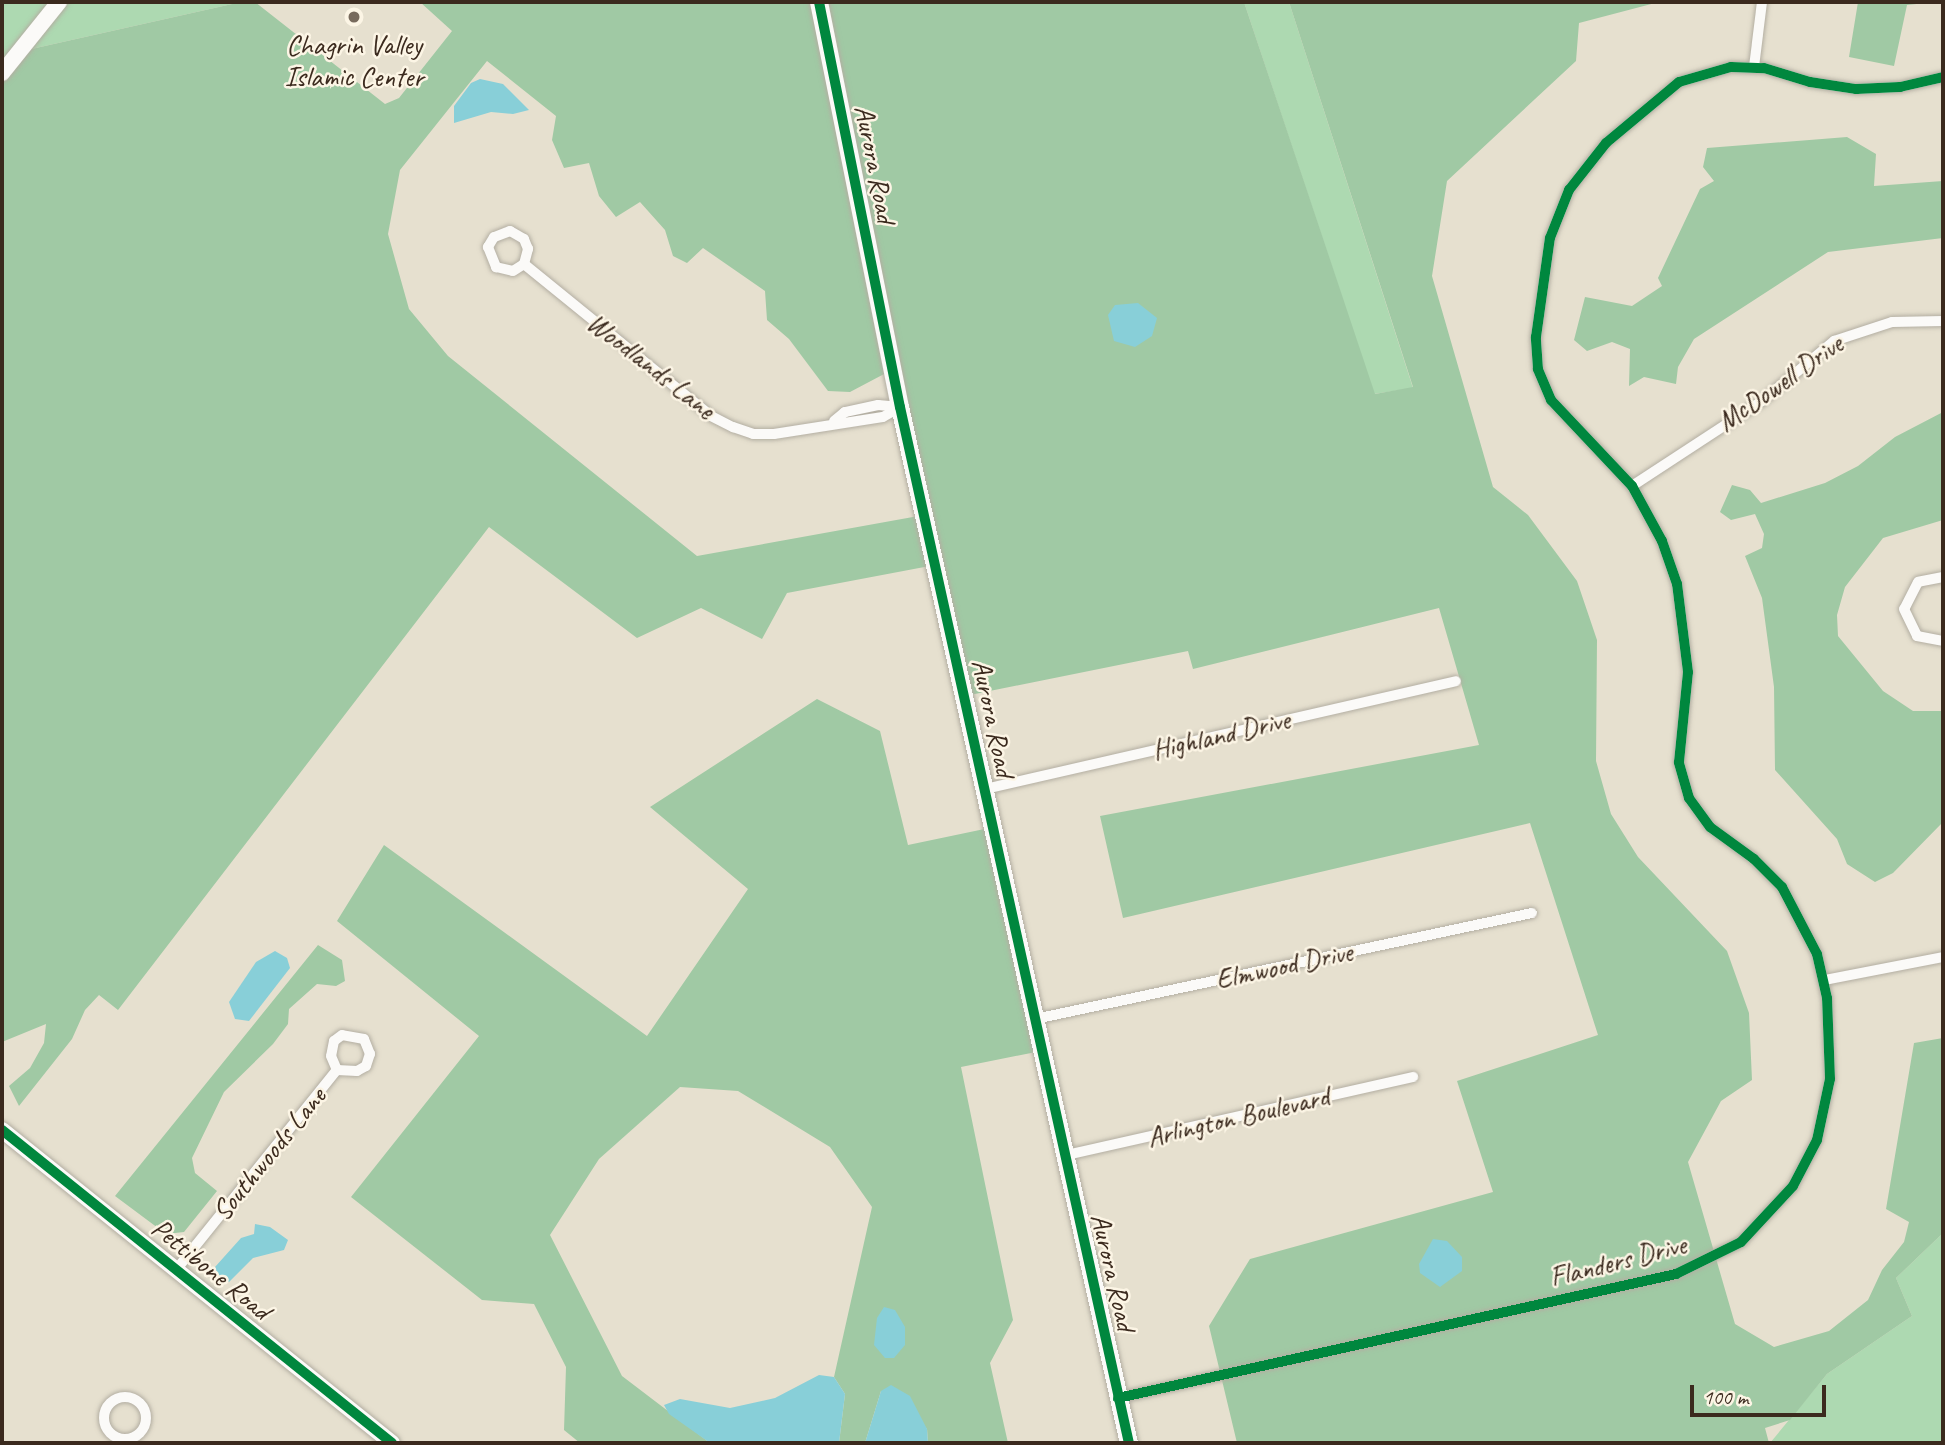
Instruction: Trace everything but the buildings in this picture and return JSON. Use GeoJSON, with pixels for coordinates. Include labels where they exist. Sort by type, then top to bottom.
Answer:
{"type":"FeatureCollection","features":[{"type":"Feature","properties":{"kind":"main road","name":"Aurora Road"},"geometry":{"type":"LineString","coordinates":[[819,2],[900,407],[1035,1019],[1062,1156],[1129,1443]]}},
{"type":"Feature","properties":{"kind":"street"},"geometry":{"type":"LineString","coordinates":[[2,73],[59,2]]}},
{"type":"Feature","properties":{"kind":"street"},"geometry":{"type":"LineString","coordinates":[[1754,66],[1762,2]]}},
{"type":"Feature","properties":{"kind":"street","name":"Flanders Drive"},"geometry":{"type":"LineString","coordinates":[[1118,1398],[1676,1274],[1725,1252],[1776,1209],[1799,1177],[1817,1140],[1830,1079],[1825,980],[1813,941],[1787,895],[1754,859],[1702,818],[1685,786],[1679,749],[1688,650],[1682,604],[1662,541],[1632,486],[1558,409],[1538,369],[1536,337],[1552,229],[1585,166],[1659,95],[1695,74],[1754,66],[1856,89],[1900,87],[1943,77]]}},
{"type":"Feature","properties":{"kind":"street","name":"Woodlands Lane"},"geometry":{"type":"LineString","coordinates":[[524,264],[711,416],[753,434],[835,421],[847,425],[883,417],[900,407]]}},
{"type":"Feature","properties":{"kind":"street","name":"McDowell Drive"},"geometry":{"type":"LineString","coordinates":[[1632,486],[1762,401],[1834,341],[1892,321],[1943,321]]}},
{"type":"Feature","properties":{"kind":"street"},"geometry":{"type":"LineString","coordinates":[[1943,577],[1918,582],[1904,609],[1917,636],[1943,642]]}},
{"type":"Feature","properties":{"kind":"street","name":"Highland Drive"},"geometry":{"type":"LineString","coordinates":[[985,789],[1456,681]]}},
{"type":"Feature","properties":{"kind":"street","name":"Elmwood Drive"},"geometry":{"type":"LineString","coordinates":[[1035,1019],[1532,913]]}},
{"type":"Feature","properties":{"kind":"street"},"geometry":{"type":"LineString","coordinates":[[1825,980],[1943,957]]}},
{"type":"Feature","properties":{"kind":"street","name":"Southwoods Lane"},"geometry":{"type":"LineString","coordinates":[[176,1270],[337,1070]]}},
{"type":"Feature","properties":{"kind":"street","name":"Arlington Boulevard"},"geometry":{"type":"LineString","coordinates":[[1062,1156],[1413,1077]]}},
{"type":"Feature","properties":{"kind":"street","name":"Pettibone Road"},"geometry":{"type":"LineString","coordinates":[[2,1130],[392,1443]]}},
{"type":"Feature","properties":{"kind":"street"},"geometry":{"type":"LineString","coordinates":[[104,1443],[111,1434]]}},
{"type":"Feature","properties":{"kind":"green space"},"geometry":{"type":"Polygon","coordinates":[[[2,2],[241,2],[18,52],[2,73],[2,2]]]}},
{"type":"Feature","properties":{"kind":"green space"},"geometry":{"type":"Polygon","coordinates":[[[241,2],[255,2],[385,104],[399,98],[452,31],[420,2],[1244,2],[1375,394],[1413,387],[1289,2],[1659,2],[1579,23],[1576,61],[1447,181],[1432,276],[1493,487],[1528,515],[1577,581],[1597,640],[1596,761],[1611,814],[1638,857],[1727,951],[1749,1013],[1752,1080],[1721,1101],[1688,1162],[1735,1324],[1774,1347],[1829,1331],[1868,1300],[1882,1270],[1904,1242],[1909,1222],[1886,1209],[1914,1043],[1943,1038],[1943,1233],[1896,1278],[1912,1316],[1827,1374],[1790,1420],[1765,1428],[1769,1443],[1237,1443],[1209,1326],[1250,1259],[1493,1192],[1457,1081],[1598,1035],[1530,823],[1123,918],[1100,816],[1479,745],[1439,608],[1193,669],[1188,651],[965,696],[935,565],[787,593],[762,639],[701,608],[637,638],[489,527],[118,1010],[99,995],[85,1010],[72,1039],[19,1106],[9,1086],[30,1068],[44,1043],[46,1024],[2,1042],[2,73],[18,52],[241,2]],[[487,61],[400,170],[388,234],[409,309],[448,356],[697,556],[924,515],[886,373],[850,392],[828,391],[789,339],[767,320],[765,291],[703,248],[687,263],[673,256],[665,230],[640,202],[616,217],[599,196],[589,163],[564,168],[552,140],[556,116],[487,61]]]}},
{"type":"Feature","properties":{"kind":"green space"},"geometry":{"type":"Polygon","coordinates":[[[1244,2],[1289,2],[1413,388],[1374,394],[1244,2]]]}},
{"type":"Feature","properties":{"kind":"green space"},"geometry":{"type":"Polygon","coordinates":[[[1858,2],[1936,2],[1907,5],[1894,66],[1849,57],[1858,2]]]}},
{"type":"Feature","properties":{"kind":"green space"},"geometry":{"type":"Polygon","coordinates":[[[1847,137],[1876,154],[1874,186],[1943,181],[1943,238],[1828,252],[1694,339],[1678,367],[1676,384],[1644,377],[1629,386],[1630,349],[1612,342],[1587,351],[1574,340],[1585,297],[1632,306],[1662,286],[1658,278],[1700,189],[1714,181],[1703,167],[1707,148],[1847,137]]]}},
{"type":"Feature","properties":{"kind":"green space"},"geometry":{"type":"Polygon","coordinates":[[[1943,412],[1943,520],[1883,538],[1845,587],[1837,615],[1838,636],[1883,691],[1913,711],[1943,711],[1943,822],[1893,873],[1875,882],[1847,864],[1837,839],[1775,770],[1774,687],[1762,598],[1745,556],[1762,548],[1764,534],[1755,514],[1731,520],[1720,512],[1732,485],[1750,490],[1761,503],[1825,483],[1858,466],[1895,437],[1943,412]]]}},
{"type":"Feature","properties":{"kind":"green space"},"geometry":{"type":"Polygon","coordinates":[[[817,699],[880,731],[908,845],[994,827],[1041,1051],[961,1067],[1013,1320],[990,1363],[1008,1443],[928,1443],[927,1429],[881,1391],[865,1443],[839,1443],[845,1394],[834,1377],[872,1207],[830,1147],[738,1091],[680,1087],[599,1159],[550,1235],[622,1376],[710,1443],[580,1443],[564,1430],[566,1367],[534,1304],[482,1300],[351,1197],[479,1036],[337,921],[384,845],[647,1036],[748,889],[650,807],[817,699]]]}},
{"type":"Feature","properties":{"kind":"green space"},"geometry":{"type":"Polygon","coordinates":[[[318,945],[342,960],[345,981],[336,986],[317,984],[289,1009],[288,1024],[273,1044],[224,1092],[192,1158],[195,1173],[217,1191],[184,1232],[166,1234],[115,1196],[318,945]]]}},
{"type":"Feature","properties":{"kind":"green space"},"geometry":{"type":"Polygon","coordinates":[[[1943,1233],[1943,1443],[1770,1443],[1827,1374],[1912,1316],[1896,1278],[1943,1233]]]}},
{"type":"Feature","properties":{"kind":"water"},"geometry":{"type":"Polygon","coordinates":[[[480,79],[503,84],[529,110],[513,114],[491,112],[454,123],[454,106],[471,83],[480,79]]]}},
{"type":"Feature","properties":{"kind":"water"},"geometry":{"type":"Polygon","coordinates":[[[1138,303],[1157,318],[1152,336],[1135,347],[1114,341],[1108,315],[1115,305],[1138,303]]]}},
{"type":"Feature","properties":{"kind":"water"},"geometry":{"type":"Polygon","coordinates":[[[275,951],[287,958],[290,968],[249,1021],[235,1019],[229,1002],[256,962],[275,951]]]}},
{"type":"Feature","properties":{"kind":"water"},"geometry":{"type":"Polygon","coordinates":[[[255,1224],[270,1227],[288,1240],[284,1250],[253,1258],[229,1282],[220,1281],[215,1267],[241,1238],[254,1234],[255,1224]]]}},
{"type":"Feature","properties":{"kind":"water"},"geometry":{"type":"Polygon","coordinates":[[[1433,1239],[1447,1241],[1462,1257],[1462,1271],[1440,1287],[1420,1273],[1419,1264],[1433,1239]]]}},
{"type":"Feature","properties":{"kind":"water"},"geometry":{"type":"Polygon","coordinates":[[[884,1307],[895,1310],[905,1327],[905,1345],[894,1358],[885,1358],[874,1345],[877,1318],[884,1307]]]}},
{"type":"Feature","properties":{"kind":"water"},"geometry":{"type":"Polygon","coordinates":[[[819,1375],[834,1377],[845,1394],[839,1443],[710,1443],[669,1414],[664,1405],[680,1399],[730,1408],[775,1398],[819,1375]]]}},
{"type":"Feature","properties":{"kind":"water"},"geometry":{"type":"Polygon","coordinates":[[[891,1385],[910,1396],[927,1429],[928,1443],[865,1443],[881,1391],[891,1385]]]}},
{"type":"Feature","properties":{"kind":"cycle path"},"geometry":{"type":"LineString","coordinates":[[819,2],[900,407],[1129,1443]]}},
{"type":"Feature","properties":{"kind":"cycle path"},"geometry":{"type":"LineString","coordinates":[[1118,1398],[1676,1274],[1741,1242],[1793,1186],[1817,1140],[1830,1079],[1827,998],[1817,954],[1782,887],[1754,859],[1710,827],[1689,798],[1679,762],[1688,672],[1677,584],[1662,541],[1632,486],[1551,400],[1538,369],[1536,337],[1550,238],[1569,190],[1606,143],[1679,82],[1731,67],[1764,68],[1810,82],[1856,89],[1900,87],[1943,77]]}},
{"type":"Feature","properties":{"kind":"cycle path"},"geometry":{"type":"LineString","coordinates":[[2,1130],[392,1443]]}},
{"type":"Feature","properties":{"kind":"place","name":"Chagrin Valley Islamic Center"},"geometry":{"type":"Point","coordinates":[354,17]}}]}
